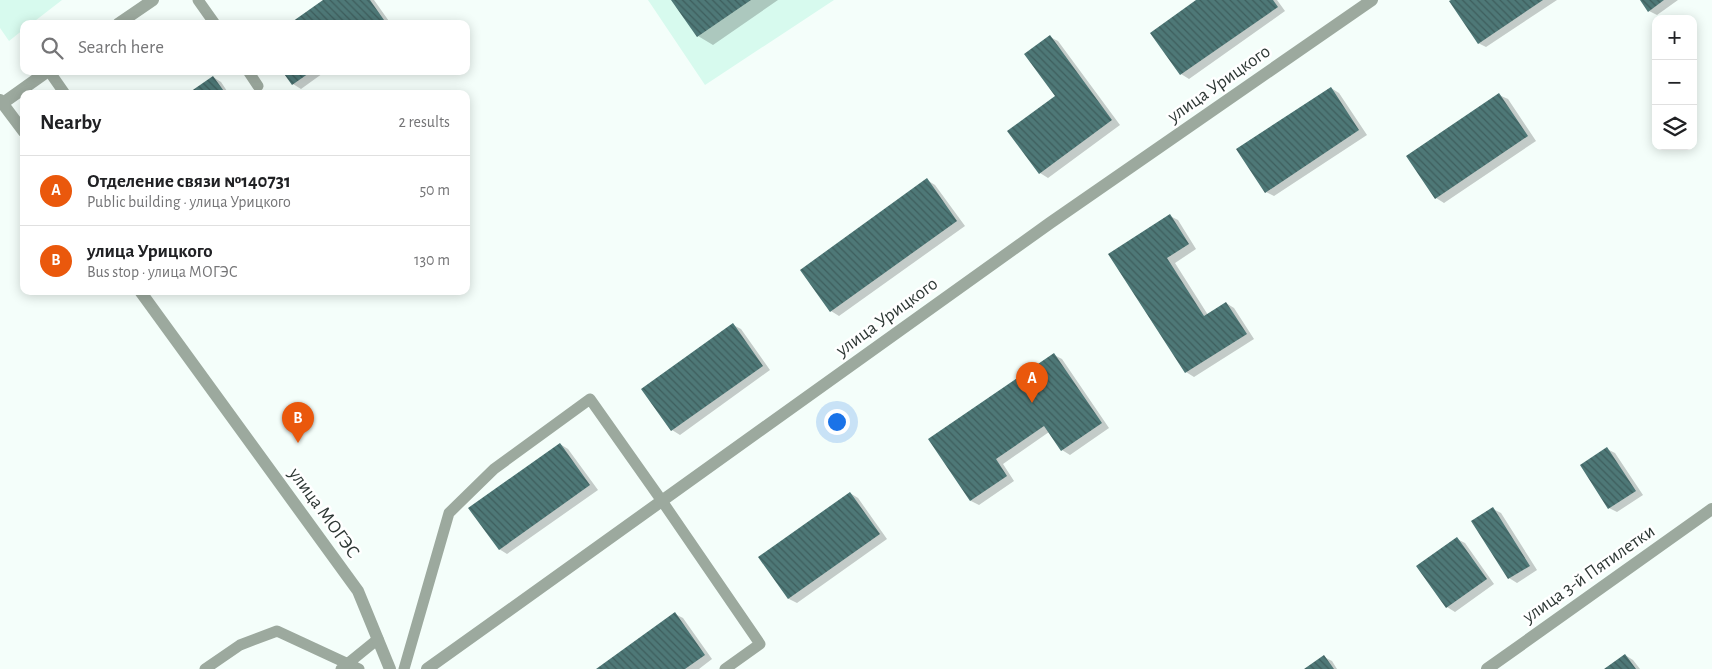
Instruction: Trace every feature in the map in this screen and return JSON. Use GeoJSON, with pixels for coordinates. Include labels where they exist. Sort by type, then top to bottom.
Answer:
{"type":"FeatureCollection","features":[{"type":"Feature","properties":{"kind":"street"},"geometry":{"type":"LineString","coordinates":[[124,20],[153,0]]}},
{"type":"Feature","properties":{"kind":"street","name":"улица Урицкого"},"geometry":{"type":"LineString","coordinates":[[427,669],[1050,223],[1372,0]]}},
{"type":"Feature","properties":{"kind":"street"},"geometry":{"type":"LineString","coordinates":[[20,127],[1,102],[42,75]]}},
{"type":"Feature","properties":{"kind":"street","name":"улица МОГЭС"},"geometry":{"type":"LineString","coordinates":[[143,295],[358,591],[390,669]]}},
{"type":"Feature","properties":{"kind":"street","name":"улица 3-й Пятилетки"},"geometry":{"type":"LineString","coordinates":[[1487,669],[1712,509]]}},
{"type":"Feature","properties":{"kind":"lane"},"geometry":{"type":"LineString","coordinates":[[198,0],[211,20]]}},
{"type":"Feature","properties":{"kind":"lane"},"geometry":{"type":"LineString","coordinates":[[51,75],[62,90]]}},
{"type":"Feature","properties":{"kind":"lane"},"geometry":{"type":"LineString","coordinates":[[251,75],[258,86]]}},
{"type":"Feature","properties":{"kind":"lane"},"geometry":{"type":"LineString","coordinates":[[404,669],[449,512],[494,469],[590,399],[662,500],[760,644],[726,669]]}},
{"type":"Feature","properties":{"kind":"lane"},"geometry":{"type":"LineString","coordinates":[[205,669],[240,645],[277,631],[345,666],[359,669]]}},
{"type":"Feature","properties":{"kind":"lane"},"geometry":{"type":"LineString","coordinates":[[345,666],[378,639]]}},
{"type":"Feature","properties":{"kind":"shaded area"},"geometry":{"type":"Polygon","coordinates":[[[0,0],[62,0],[36,20],[20,20],[20,32],[9,41],[0,28],[0,0]]]}},
{"type":"Feature","properties":{"kind":"shaded area"},"geometry":{"type":"Polygon","coordinates":[[[648,0],[834,0],[705,85],[648,0]]]}},
{"type":"Feature","properties":{"kind":"building"},"geometry":{"type":"Polygon","coordinates":[[[323,0],[370,0],[384,20],[295,20],[323,0]]]}},
{"type":"Feature","properties":{"kind":"building"},"geometry":{"type":"Polygon","coordinates":[[[671,0],[751,0],[697,37],[671,0]]]}},
{"type":"Feature","properties":{"kind":"building"},"geometry":{"type":"Polygon","coordinates":[[[1196,0],[1273,0],[1278,7],[1180,75],[1150,33],[1196,0]]]}},
{"type":"Feature","properties":{"kind":"building"},"geometry":{"type":"Polygon","coordinates":[[[1543,0],[1478,44],[1449,1],[1543,0]]]}},
{"type":"Feature","properties":{"kind":"building"},"geometry":{"type":"Polygon","coordinates":[[[1640,0],[1664,0],[1648,12],[1640,0]]]}},
{"type":"Feature","properties":{"kind":"building"},"geometry":{"type":"Polygon","coordinates":[[[1050,35],[1112,120],[1039,174],[1007,131],[1055,96],[1024,54],[1050,35]]]}},
{"type":"Feature","properties":{"kind":"building"},"geometry":{"type":"Polygon","coordinates":[[[285,75],[306,75],[292,85],[285,75]]]}},
{"type":"Feature","properties":{"kind":"building"},"geometry":{"type":"Polygon","coordinates":[[[213,76],[223,90],[193,90],[213,76]]]}},
{"type":"Feature","properties":{"kind":"building"},"geometry":{"type":"Polygon","coordinates":[[[1331,87],[1359,130],[1265,193],[1236,149],[1331,87]]]}},
{"type":"Feature","properties":{"kind":"building"},"geometry":{"type":"Polygon","coordinates":[[[1499,93],[1528,136],[1435,199],[1406,156],[1499,93]]]}},
{"type":"Feature","properties":{"kind":"building"},"geometry":{"type":"Polygon","coordinates":[[[927,178],[957,221],[830,312],[800,270],[927,178]]]}},
{"type":"Feature","properties":{"kind":"building"},"geometry":{"type":"Polygon","coordinates":[[[1170,214],[1189,244],[1167,258],[1204,316],[1226,302],[1247,334],[1185,373],[1108,254],[1170,214]]]}},
{"type":"Feature","properties":{"kind":"building"},"geometry":{"type":"Polygon","coordinates":[[[733,323],[763,366],[671,431],[641,389],[733,323]]]}},
{"type":"Feature","properties":{"kind":"building"},"geometry":{"type":"Polygon","coordinates":[[[1054,353],[1102,423],[1061,451],[1044,426],[996,459],[1007,476],[970,501],[928,439],[1054,353]]]}},
{"type":"Feature","properties":{"kind":"building"},"geometry":{"type":"Polygon","coordinates":[[[560,443],[590,485],[499,550],[468,508],[560,443]]]}},
{"type":"Feature","properties":{"kind":"building"},"geometry":{"type":"Polygon","coordinates":[[[1607,447],[1636,491],[1608,509],[1580,465],[1607,447]]]}},
{"type":"Feature","properties":{"kind":"building"},"geometry":{"type":"Polygon","coordinates":[[[850,492],[880,534],[788,599],[758,557],[850,492]]]}},
{"type":"Feature","properties":{"kind":"building"},"geometry":{"type":"Polygon","coordinates":[[[1493,507],[1530,566],[1508,579],[1471,521],[1493,507]]]}},
{"type":"Feature","properties":{"kind":"building"},"geometry":{"type":"Polygon","coordinates":[[[1457,537],[1487,579],[1446,608],[1416,566],[1457,537]]]}},
{"type":"Feature","properties":{"kind":"building"},"geometry":{"type":"Polygon","coordinates":[[[675,612],[705,655],[685,669],[596,669],[675,612]]]}},
{"type":"Feature","properties":{"kind":"building"},"geometry":{"type":"Polygon","coordinates":[[[1625,654],[1636,669],[1604,669],[1625,654]]]}},
{"type":"Feature","properties":{"kind":"building"},"geometry":{"type":"Polygon","coordinates":[[[1324,655],[1334,669],[1304,669],[1324,655]]]}},
{"type":"Feature","properties":{"kind":"place","name":"Отделение связи №140731"},"geometry":{"type":"Point","coordinates":[1032,403]}},
{"type":"Feature","properties":{"kind":"place","name":"улица Урицкого"},"geometry":{"type":"Point","coordinates":[298,443]}}]}
